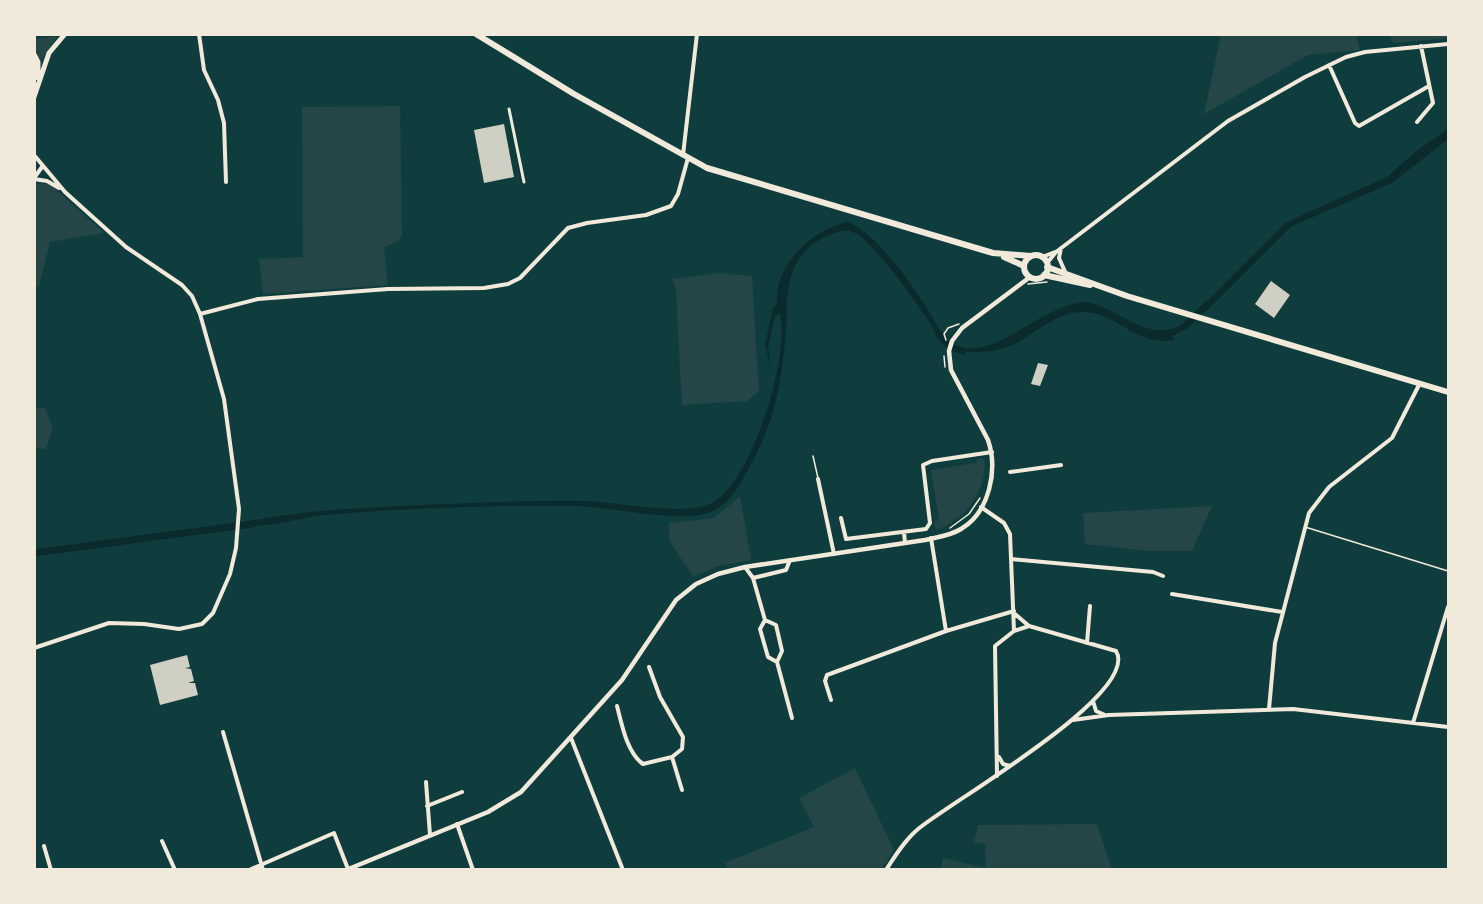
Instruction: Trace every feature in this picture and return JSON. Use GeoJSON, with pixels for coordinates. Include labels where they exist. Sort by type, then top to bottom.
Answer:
{"type":"FeatureCollection","features":[{"type":"Feature","properties":{"kind":"main road"},"geometry":{"type":"LineString","coordinates":[[34,97],[51,49],[65,34]]}},
{"type":"Feature","properties":{"kind":"main road"},"geometry":{"type":"LineString","coordinates":[[476,34],[574,94],[707,168],[993,253],[1041,257],[1047,265],[1097,286]]}},
{"type":"Feature","properties":{"kind":"main road"},"geometry":{"type":"LineString","coordinates":[[34,54],[38,62],[37,85]]}},
{"type":"Feature","properties":{"kind":"main road"},"geometry":{"type":"LineString","coordinates":[[993,253],[1038,279],[1044,275],[1047,265]]}},
{"type":"Feature","properties":{"kind":"main road"},"geometry":{"type":"LineString","coordinates":[[1026,272],[1031,256]]}},
{"type":"Feature","properties":{"kind":"main road"},"geometry":{"type":"LineString","coordinates":[[1044,275],[1097,286],[1449,392]]}},
{"type":"Feature","properties":{"kind":"street"},"geometry":{"type":"LineString","coordinates":[[199,34],[204,70],[218,100],[224,123],[226,182]]}},
{"type":"Feature","properties":{"kind":"street"},"geometry":{"type":"LineString","coordinates":[[200,314],[258,299],[388,289],[502,286],[520,278],[568,228],[646,214],[671,206],[678,194],[685,156],[697,34]]}},
{"type":"Feature","properties":{"kind":"street"},"geometry":{"type":"LineString","coordinates":[[1047,265],[1059,250],[1228,121],[1329,65],[1365,52],[1449,44]]}},
{"type":"Feature","properties":{"kind":"street"},"geometry":{"type":"LineString","coordinates":[[1418,122],[1433,106],[1421,46]]}},
{"type":"Feature","properties":{"kind":"street"},"geometry":{"type":"LineString","coordinates":[[1329,65],[1355,123],[1359,126],[1429,86]]}},
{"type":"Feature","properties":{"kind":"street"},"geometry":{"type":"LineString","coordinates":[[509,109],[524,182]]}},
{"type":"Feature","properties":{"kind":"street"},"geometry":{"type":"LineString","coordinates":[[508,142],[516,141]]}},
{"type":"Feature","properties":{"kind":"street"},"geometry":{"type":"LineString","coordinates":[[36,158],[64,192]]}},
{"type":"Feature","properties":{"kind":"street"},"geometry":{"type":"LineString","coordinates":[[34,178],[43,166]]}},
{"type":"Feature","properties":{"kind":"street"},"geometry":{"type":"LineString","coordinates":[[34,178],[47,180],[64,192],[131,252],[186,289],[200,314],[224,399],[239,509],[237,537],[230,574],[213,613],[202,624],[179,629],[144,624],[109,623],[34,648]]}},
{"type":"Feature","properties":{"kind":"street"},"geometry":{"type":"LineString","coordinates":[[1041,257],[1059,250]]}},
{"type":"Feature","properties":{"kind":"street"},"geometry":{"type":"LineString","coordinates":[[1059,250],[1059,258],[1067,274]]}},
{"type":"Feature","properties":{"kind":"street"},"geometry":{"type":"LineString","coordinates":[[249,870],[262,867],[334,833],[347,869],[501,805],[516,796],[622,680],[683,594],[710,577],[745,567],[931,538],[950,534],[963,528],[981,507],[988,494],[992,452],[955,377],[947,351],[962,328],[1021,284],[1026,272]]}},
{"type":"Feature","properties":{"kind":"street"},"geometry":{"type":"LineString","coordinates":[[1269,709],[1275,643],[1305,527],[1313,506],[1329,487],[1392,438],[1420,383]]}},
{"type":"Feature","properties":{"kind":"street"},"geometry":{"type":"LineString","coordinates":[[841,518],[846,539],[926,529],[930,523],[922,468],[925,462],[992,452]]}},
{"type":"Feature","properties":{"kind":"street"},"geometry":{"type":"LineString","coordinates":[[1010,472],[1061,465]]}},
{"type":"Feature","properties":{"kind":"street"},"geometry":{"type":"LineString","coordinates":[[818,479],[834,554]]}},
{"type":"Feature","properties":{"kind":"street"},"geometry":{"type":"LineString","coordinates":[[981,507],[1009,529],[1014,631]]}},
{"type":"Feature","properties":{"kind":"street"},"geometry":{"type":"LineString","coordinates":[[904,532],[905,543]]}},
{"type":"Feature","properties":{"kind":"street"},"geometry":{"type":"LineString","coordinates":[[931,538],[946,631]]}},
{"type":"Feature","properties":{"kind":"street"},"geometry":{"type":"LineString","coordinates":[[1011,559],[1153,572],[1163,576]]}},
{"type":"Feature","properties":{"kind":"street"},"geometry":{"type":"LineString","coordinates":[[753,578],[786,570],[790,560]]}},
{"type":"Feature","properties":{"kind":"street"},"geometry":{"type":"LineString","coordinates":[[745,567],[753,578],[765,620],[760,629],[767,655],[777,662]]}},
{"type":"Feature","properties":{"kind":"street"},"geometry":{"type":"LineString","coordinates":[[1172,594],[1282,612]]}},
{"type":"Feature","properties":{"kind":"street"},"geometry":{"type":"LineString","coordinates":[[1087,643],[1090,606]]}},
{"type":"Feature","properties":{"kind":"street"},"geometry":{"type":"LineString","coordinates":[[1413,723],[1449,607]]}},
{"type":"Feature","properties":{"kind":"street"},"geometry":{"type":"LineString","coordinates":[[831,700],[825,681],[827,675],[946,631],[1014,611]]}},
{"type":"Feature","properties":{"kind":"street"},"geometry":{"type":"LineString","coordinates":[[886,870],[919,828],[997,776],[1073,720],[1093,701],[1112,676],[1118,657],[1112,649],[1029,626],[1020,621],[1014,611]]}},
{"type":"Feature","properties":{"kind":"street"},"geometry":{"type":"LineString","coordinates":[[765,620],[776,625],[782,651],[777,662],[792,718]]}},
{"type":"Feature","properties":{"kind":"street"},"geometry":{"type":"LineString","coordinates":[[997,776],[995,646],[1014,631],[1029,626]]}},
{"type":"Feature","properties":{"kind":"street"},"geometry":{"type":"LineString","coordinates":[[617,706],[636,759],[643,764],[678,754],[684,743],[660,697],[649,667]]}},
{"type":"Feature","properties":{"kind":"street"},"geometry":{"type":"LineString","coordinates":[[1093,701],[1096,711],[1109,716]]}},
{"type":"Feature","properties":{"kind":"street"},"geometry":{"type":"LineString","coordinates":[[1073,720],[1109,716],[1242,712],[1269,709],[1316,710],[1449,727]]}},
{"type":"Feature","properties":{"kind":"street"},"geometry":{"type":"LineString","coordinates":[[223,732],[262,867]]}},
{"type":"Feature","properties":{"kind":"street"},"geometry":{"type":"LineString","coordinates":[[571,738],[623,870]]}},
{"type":"Feature","properties":{"kind":"street"},"geometry":{"type":"LineString","coordinates":[[998,750],[1001,762],[1010,766]]}},
{"type":"Feature","properties":{"kind":"street"},"geometry":{"type":"LineString","coordinates":[[672,757],[682,790]]}},
{"type":"Feature","properties":{"kind":"street"},"geometry":{"type":"LineString","coordinates":[[426,782],[430,835]]}},
{"type":"Feature","properties":{"kind":"street"},"geometry":{"type":"LineString","coordinates":[[427,806],[462,792]]}},
{"type":"Feature","properties":{"kind":"street"},"geometry":{"type":"LineString","coordinates":[[457,824],[473,870]]}},
{"type":"Feature","properties":{"kind":"street"},"geometry":{"type":"LineString","coordinates":[[162,841],[175,870]]}},
{"type":"Feature","properties":{"kind":"street"},"geometry":{"type":"LineString","coordinates":[[44,846],[51,870]]}},
{"type":"Feature","properties":{"kind":"lane"},"geometry":{"type":"LineString","coordinates":[[813,456],[818,479]]}},
{"type":"Feature","properties":{"kind":"lane"},"geometry":{"type":"LineString","coordinates":[[1305,527],[1449,571]]}},
{"type":"Feature","properties":{"kind":"path"},"geometry":{"type":"LineString","coordinates":[[1021,284],[1051,282]]}},
{"type":"Feature","properties":{"kind":"path"},"geometry":{"type":"LineString","coordinates":[[947,351],[947,372]]}},
{"type":"Feature","properties":{"kind":"path"},"geometry":{"type":"LineString","coordinates":[[945,531],[969,514],[982,495]]}},
{"type":"Feature","properties":{"kind":"shaded area"},"geometry":{"type":"Polygon","coordinates":[[[1221,35],[1356,35],[1360,50],[1308,55],[1204,114],[1221,35]]]}},
{"type":"Feature","properties":{"kind":"shaded area"},"geometry":{"type":"Polygon","coordinates":[[[1390,35],[1448,35],[1448,38],[1393,43],[1390,35]]]}},
{"type":"Feature","properties":{"kind":"shaded area"},"geometry":{"type":"Polygon","coordinates":[[[57,36],[41,61],[35,49],[35,39],[57,36]]]}},
{"type":"Feature","properties":{"kind":"shaded area"},"geometry":{"type":"Polygon","coordinates":[[[400,106],[402,235],[399,240],[384,248],[388,285],[263,294],[259,259],[303,257],[302,107],[400,106]]]}},
{"type":"Feature","properties":{"kind":"shaded area"},"geometry":{"type":"Polygon","coordinates":[[[1448,129],[1448,139],[1392,183],[1292,226],[1206,311],[1200,308],[1285,223],[1387,177],[1415,152],[1448,129]]]}},
{"type":"Feature","properties":{"kind":"shaded area"},"geometry":{"type":"Polygon","coordinates":[[[34,183],[50,184],[104,233],[50,242],[39,286],[35,286],[34,183]]]}},
{"type":"Feature","properties":{"kind":"shaded area"},"geometry":{"type":"Polygon","coordinates":[[[848,222],[861,229],[889,256],[916,292],[945,340],[944,345],[900,281],[860,236],[850,231],[843,231],[829,235],[813,244],[797,262],[790,280],[782,369],[775,404],[764,437],[737,489],[719,508],[700,515],[665,516],[575,506],[455,507],[335,514],[268,525],[245,526],[245,522],[289,515],[421,505],[564,501],[679,509],[707,505],[723,494],[738,475],[764,420],[779,359],[782,333],[780,314],[775,316],[768,348],[771,371],[765,344],[773,308],[777,304],[782,276],[798,251],[809,241],[821,232],[848,222]]]}},
{"type":"Feature","properties":{"kind":"shaded area"},"geometry":{"type":"Polygon","coordinates":[[[719,273],[752,276],[759,391],[747,401],[682,405],[676,290],[672,279],[719,273]]]}},
{"type":"Feature","properties":{"kind":"shaded area"},"geometry":{"type":"Polygon","coordinates":[[[1088,302],[1150,329],[1163,330],[1175,328],[1188,320],[1194,322],[1172,337],[1175,340],[1161,341],[1149,339],[1096,314],[1072,313],[1051,321],[1021,340],[1000,349],[983,352],[954,351],[955,346],[971,348],[987,346],[1054,311],[1088,302]]]}},
{"type":"Feature","properties":{"kind":"shaded area"},"geometry":{"type":"Polygon","coordinates":[[[35,408],[45,408],[53,429],[46,449],[35,448],[35,408]]]}},
{"type":"Feature","properties":{"kind":"shaded area"},"geometry":{"type":"Polygon","coordinates":[[[977,459],[985,460],[984,472],[978,494],[957,519],[936,530],[934,521],[939,520],[931,470],[976,463],[977,459]]]}},
{"type":"Feature","properties":{"kind":"shaded area"},"geometry":{"type":"Polygon","coordinates":[[[740,496],[751,560],[718,566],[693,577],[669,540],[669,523],[714,518],[740,496]]]}},
{"type":"Feature","properties":{"kind":"shaded area"},"geometry":{"type":"Polygon","coordinates":[[[1212,506],[1192,551],[1148,551],[1085,544],[1083,513],[1212,506]]]}},
{"type":"Feature","properties":{"kind":"shaded area"},"geometry":{"type":"Polygon","coordinates":[[[855,768],[894,850],[882,869],[729,869],[725,863],[814,827],[799,798],[855,768]]]}},
{"type":"Feature","properties":{"kind":"shaded area"},"geometry":{"type":"Polygon","coordinates":[[[1097,824],[1112,869],[941,869],[943,858],[986,868],[985,844],[974,842],[978,825],[1097,824]]]}},
{"type":"Feature","properties":{"kind":"building"},"geometry":{"type":"Polygon","coordinates":[[[504,124],[514,177],[484,183],[474,130],[504,124]]]}},
{"type":"Feature","properties":{"kind":"building"},"geometry":{"type":"Polygon","coordinates":[[[1271,281],[1290,295],[1274,318],[1255,304],[1271,281]]]}},
{"type":"Feature","properties":{"kind":"building"},"geometry":{"type":"Polygon","coordinates":[[[1038,363],[1048,365],[1040,386],[1031,384],[1038,363]]]}},
{"type":"Feature","properties":{"kind":"building"},"geometry":{"type":"Polygon","coordinates":[[[187,655],[190,667],[185,668],[191,669],[194,681],[188,683],[195,683],[198,695],[160,705],[150,665],[187,655]]]}},
{"type":"Feature","properties":{"kind":"waterway"},"geometry":{"type":"LineString","coordinates":[[1184,327],[1208,304]]}},
{"type":"Feature","properties":{"kind":"waterway"},"geometry":{"type":"LineString","coordinates":[[939,334],[950,347],[963,351]]}},
{"type":"Feature","properties":{"kind":"waterway"},"geometry":{"type":"LineString","coordinates":[[34,553],[252,524]]}}]}
